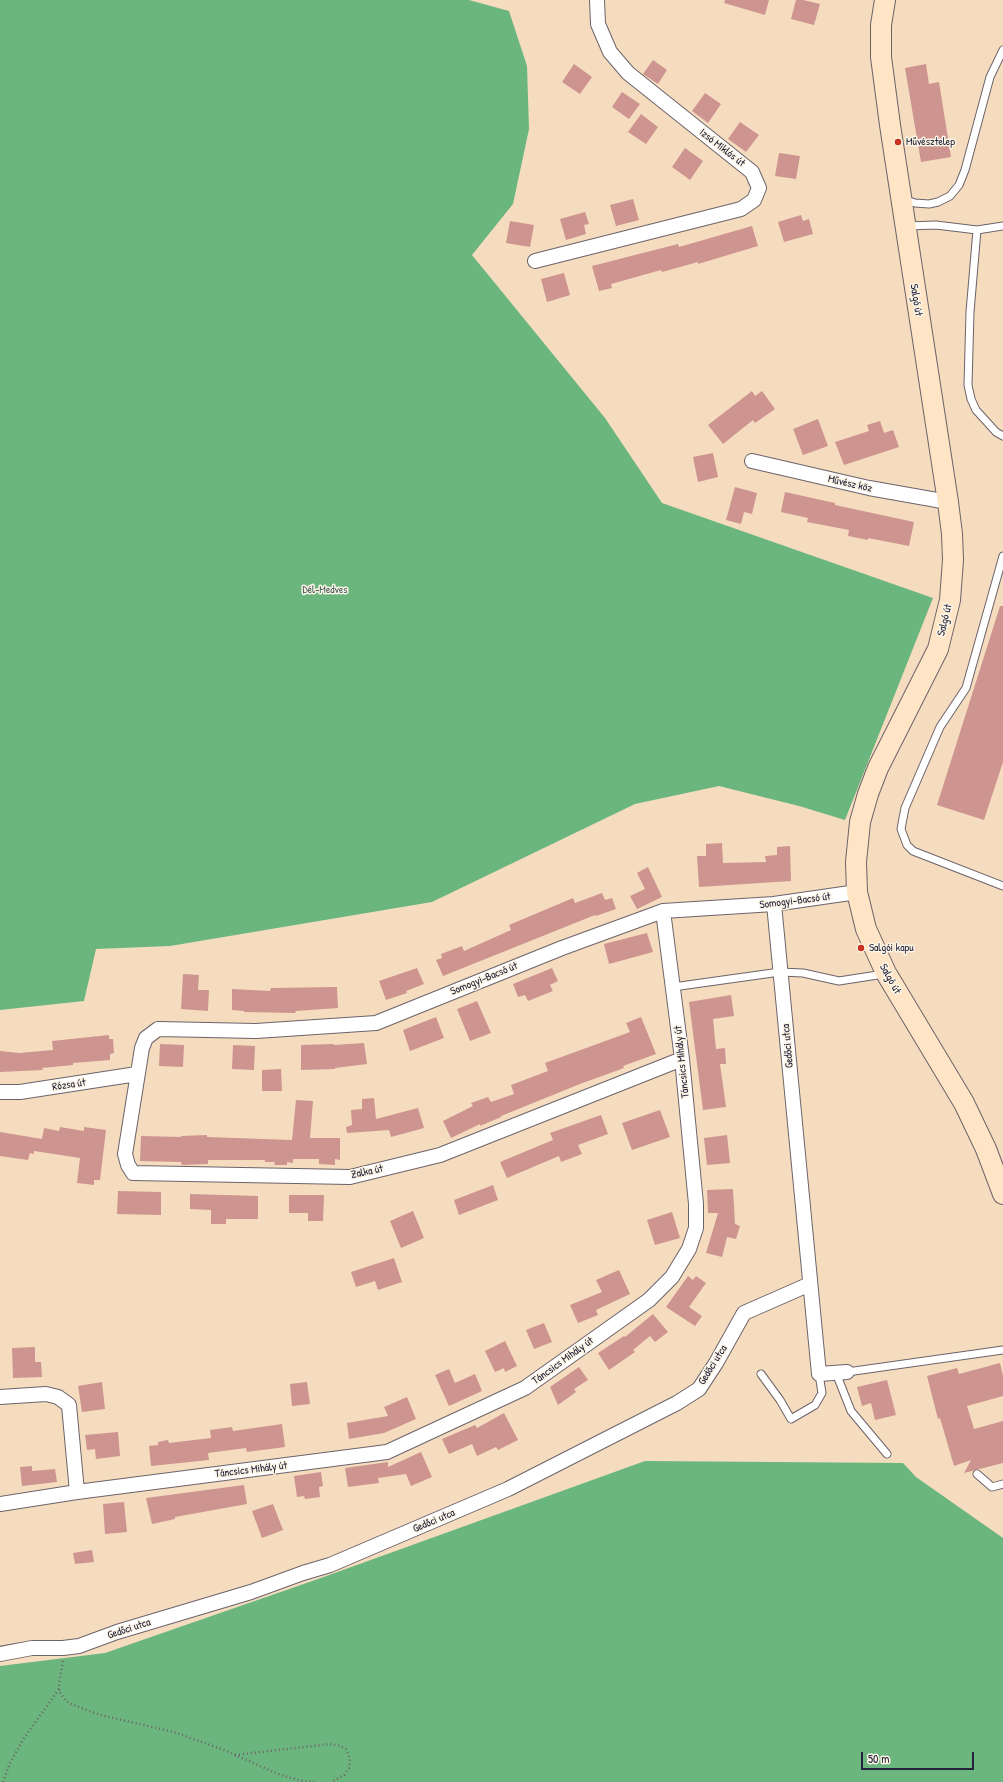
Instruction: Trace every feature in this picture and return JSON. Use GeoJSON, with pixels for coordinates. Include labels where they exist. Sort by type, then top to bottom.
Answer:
{"type":"FeatureCollection","features":[{"type":"Feature","properties":{"kind":"main road","name":"Salgó út"},"geometry":{"type":"LineString","coordinates":[[885,0],[881,25],[881,56],[901,198],[948,502],[952,534],[953,560],[950,600],[938,649],[878,768],[868,794],[860,822],[856,862],[857,892],[866,929],[886,973],[964,1103],[986,1149],[1003,1194]]}},
{"type":"Feature","properties":{"kind":"street","name":"Izsó Miklós út"},"geometry":{"type":"LineString","coordinates":[[535,261],[741,209],[754,200],[759,188],[752,172],[628,73],[610,52],[598,24],[597,0]]}},
{"type":"Feature","properties":{"kind":"street","name":"Művész köz"},"geometry":{"type":"LineString","coordinates":[[752,461],[869,488],[948,502]]}},
{"type":"Feature","properties":{"kind":"street","name":"Somogyi-Bacsó út"},"geometry":{"type":"LineString","coordinates":[[137,1074],[146,1038],[158,1029],[256,1031],[376,1023],[562,948],[663,911],[774,904],[857,892]]}},
{"type":"Feature","properties":{"kind":"street","name":"Gedőci utca"},"geometry":{"type":"LineString","coordinates":[[774,904],[819,1374]]}},
{"type":"Feature","properties":{"kind":"street","name":"Táncsics Mihály út"},"geometry":{"type":"LineString","coordinates":[[0,1504],[77,1492],[387,1452],[525,1388],[649,1300],[672,1277],[689,1249],[696,1228],[696,1204],[682,1059],[663,911]]}},
{"type":"Feature","properties":{"kind":"street","name":"Zalka út"},"geometry":{"type":"LineString","coordinates":[[137,1074],[125,1154],[128,1165],[133,1173],[350,1177],[440,1155],[682,1059]]}},
{"type":"Feature","properties":{"kind":"street","name":"Rózsa út"},"geometry":{"type":"LineString","coordinates":[[0,1092],[20,1092],[137,1074]]}},
{"type":"Feature","properties":{"kind":"street","name":"Gedőci utca"},"geometry":{"type":"LineString","coordinates":[[0,1654],[32,1648],[63,1648],[79,1646],[117,1632],[244,1595],[330,1565],[508,1489],[677,1403],[698,1389],[744,1313],[810,1284]]}},
{"type":"Feature","properties":{"kind":"street"},"geometry":{"type":"LineString","coordinates":[[819,1374],[842,1372]]}},
{"type":"Feature","properties":{"kind":"street"},"geometry":{"type":"LineString","coordinates":[[0,1397],[46,1394],[58,1397],[69,1405],[77,1492]]}},
{"type":"Feature","properties":{"kind":"lane"},"geometry":{"type":"LineString","coordinates":[[901,198],[915,203],[929,204],[938,202],[950,196],[960,185],[990,77],[1003,50]]}},
{"type":"Feature","properties":{"kind":"lane"},"geometry":{"type":"LineString","coordinates":[[906,226],[936,225],[977,230],[1003,226]]}},
{"type":"Feature","properties":{"kind":"lane"},"geometry":{"type":"LineString","coordinates":[[977,230],[970,312],[968,385],[970,399],[976,410],[988,425],[1003,436]]}},
{"type":"Feature","properties":{"kind":"lane"},"geometry":{"type":"LineString","coordinates":[[1003,556],[966,688],[940,727],[904,808],[901,829],[905,841],[913,852],[1003,886]]}},
{"type":"Feature","properties":{"kind":"lane"},"geometry":{"type":"LineString","coordinates":[[673,988],[780,972],[803,973],[839,980],[886,973]]}},
{"type":"Feature","properties":{"kind":"lane"},"geometry":{"type":"LineString","coordinates":[[887,1454],[851,1411],[842,1372],[1003,1350]]}},
{"type":"Feature","properties":{"kind":"lane"},"geometry":{"type":"LineString","coordinates":[[761,1374],[780,1400],[790,1419],[815,1405],[822,1393],[819,1374]]}},
{"type":"Feature","properties":{"kind":"lane"},"geometry":{"type":"LineString","coordinates":[[978,1474],[992,1487],[1003,1484]]}},
{"type":"Feature","properties":{"kind":"path"},"geometry":{"type":"LineString","coordinates":[[3,1782],[10,1763],[24,1738],[59,1689],[64,1664],[63,1648]]}},
{"type":"Feature","properties":{"kind":"path"},"geometry":{"type":"LineString","coordinates":[[59,1689],[66,1701],[81,1709],[100,1715],[174,1732],[278,1774],[301,1781],[316,1782]]}},
{"type":"Feature","properties":{"kind":"path"},"geometry":{"type":"LineString","coordinates":[[234,1755],[330,1744],[340,1746],[346,1749],[350,1759],[349,1768],[344,1776],[331,1782]]}},
{"type":"Feature","properties":{"kind":"green space","name":"Dél-Medves"},"geometry":{"type":"Polygon","coordinates":[[[0,0],[469,0],[509,11],[527,66],[529,129],[513,204],[472,255],[605,418],[662,503],[933,598],[845,820],[799,806],[719,786],[635,804],[432,902],[170,946],[96,949],[84,1001],[0,1010],[0,0]]]}},
{"type":"Feature","properties":{"kind":"green space"},"geometry":{"type":"Polygon","coordinates":[[[645,1461],[903,1463],[916,1477],[1003,1538],[1003,1782],[0,1782],[0,1666],[105,1653],[318,1579],[645,1461]]]}},
{"type":"Feature","properties":{"kind":"building"},"geometry":{"type":"Polygon","coordinates":[[[725,0],[769,0],[765,15],[724,3],[725,0]]]}},
{"type":"Feature","properties":{"kind":"building"},"geometry":{"type":"Polygon","coordinates":[[[796,0],[820,4],[814,25],[791,19],[796,0]]]}},
{"type":"Feature","properties":{"kind":"building"},"geometry":{"type":"Polygon","coordinates":[[[653,60],[667,70],[658,84],[643,74],[653,60]]]}},
{"type":"Feature","properties":{"kind":"building"},"geometry":{"type":"Polygon","coordinates":[[[574,64],[592,77],[580,94],[562,82],[574,64]]]}},
{"type":"Feature","properties":{"kind":"building"},"geometry":{"type":"Polygon","coordinates":[[[926,64],[929,84],[939,82],[951,157],[921,162],[905,68],[926,64]]]}},
{"type":"Feature","properties":{"kind":"building"},"geometry":{"type":"Polygon","coordinates":[[[622,92],[640,104],[629,119],[612,107],[622,92]]]}},
{"type":"Feature","properties":{"kind":"building"},"geometry":{"type":"Polygon","coordinates":[[[705,93],[721,104],[708,123],[692,111],[705,93]]]}},
{"type":"Feature","properties":{"kind":"building"},"geometry":{"type":"Polygon","coordinates":[[[641,114],[658,127],[646,144],[628,132],[641,114]]]}},
{"type":"Feature","properties":{"kind":"building"},"geometry":{"type":"Polygon","coordinates":[[[740,122],[759,135],[746,152],[728,139],[740,122]]]}},
{"type":"Feature","properties":{"kind":"building"},"geometry":{"type":"Polygon","coordinates":[[[685,148],[703,161],[690,180],[672,167],[685,148]]]}},
{"type":"Feature","properties":{"kind":"building"},"geometry":{"type":"Polygon","coordinates":[[[779,153],[800,156],[796,179],[775,176],[779,153]]]}},
{"type":"Feature","properties":{"kind":"building"},"geometry":{"type":"Polygon","coordinates":[[[633,199],[639,220],[616,226],[610,205],[633,199]]]}},
{"type":"Feature","properties":{"kind":"building"},"geometry":{"type":"Polygon","coordinates":[[[585,212],[589,224],[584,225],[586,234],[566,240],[560,219],[585,212]]]}},
{"type":"Feature","properties":{"kind":"building"},"geometry":{"type":"Polygon","coordinates":[[[801,215],[803,221],[809,219],[813,234],[784,242],[778,222],[801,215]]]}},
{"type":"Feature","properties":{"kind":"building"},"geometry":{"type":"Polygon","coordinates":[[[510,221],[534,225],[530,247],[506,243],[510,221]]]}},
{"type":"Feature","properties":{"kind":"building"},"geometry":{"type":"Polygon","coordinates":[[[752,226],[758,246],[698,264],[698,262],[662,272],[661,270],[611,284],[612,288],[599,291],[592,266],[678,244],[679,247],[752,226]]]}},
{"type":"Feature","properties":{"kind":"building"},"geometry":{"type":"Polygon","coordinates":[[[564,273],[570,295],[547,302],[541,279],[564,273]]]}},
{"type":"Feature","properties":{"kind":"building"},"geometry":{"type":"Polygon","coordinates":[[[752,391],[755,396],[762,391],[775,409],[755,423],[753,420],[723,444],[708,425],[752,391]]]}},
{"type":"Feature","properties":{"kind":"building"},"geometry":{"type":"Polygon","coordinates":[[[818,419],[828,446],[803,455],[793,429],[818,419]]]}},
{"type":"Feature","properties":{"kind":"building"},"geometry":{"type":"Polygon","coordinates":[[[880,421],[884,433],[893,430],[899,447],[844,465],[835,442],[869,431],[867,425],[880,421]]]}},
{"type":"Feature","properties":{"kind":"building"},"geometry":{"type":"Polygon","coordinates":[[[713,453],[718,477],[698,482],[693,457],[713,453]]]}},
{"type":"Feature","properties":{"kind":"building"},"geometry":{"type":"Polygon","coordinates":[[[735,487],[757,493],[752,514],[744,512],[741,524],[726,520],[735,487]]]}},
{"type":"Feature","properties":{"kind":"building"},"geometry":{"type":"Polygon","coordinates":[[[785,492],[835,503],[835,505],[914,522],[909,546],[868,538],[868,540],[848,536],[849,530],[807,522],[808,518],[781,512],[785,492]]]}},
{"type":"Feature","properties":{"kind":"building"},"geometry":{"type":"Polygon","coordinates":[[[1000,606],[1003,606],[1003,762],[984,820],[937,805],[1000,606]]]}},
{"type":"Feature","properties":{"kind":"building"},"geometry":{"type":"Polygon","coordinates":[[[722,843],[723,863],[766,862],[765,856],[777,855],[777,847],[790,846],[791,881],[699,887],[697,856],[706,856],[706,844],[722,843]]]}},
{"type":"Feature","properties":{"kind":"building"},"geometry":{"type":"Polygon","coordinates":[[[648,867],[662,897],[637,909],[630,896],[645,889],[637,873],[648,867]]]}},
{"type":"Feature","properties":{"kind":"building"},"geometry":{"type":"Polygon","coordinates":[[[602,893],[605,900],[612,898],[616,909],[596,916],[595,915],[443,976],[436,960],[442,958],[441,954],[462,946],[464,951],[511,930],[509,925],[573,898],[575,903],[602,893]]]}},
{"type":"Feature","properties":{"kind":"building"},"geometry":{"type":"Polygon","coordinates":[[[647,933],[653,952],[609,964],[604,944],[647,933]]]}},
{"type":"Feature","properties":{"kind":"building"},"geometry":{"type":"Polygon","coordinates":[[[417,968],[424,984],[406,991],[407,993],[386,1000],[379,981],[417,968]]]}},
{"type":"Feature","properties":{"kind":"building"},"geometry":{"type":"Polygon","coordinates":[[[552,968],[558,981],[550,985],[553,991],[528,1001],[525,995],[518,997],[513,984],[552,968]]]}},
{"type":"Feature","properties":{"kind":"building"},"geometry":{"type":"Polygon","coordinates":[[[183,974],[199,975],[198,990],[209,990],[208,1011],[181,1009],[183,974]]]}},
{"type":"Feature","properties":{"kind":"building"},"geometry":{"type":"Polygon","coordinates":[[[337,987],[338,1008],[296,1011],[295,1013],[244,1012],[232,1010],[232,989],[270,991],[271,988],[337,987]]]}},
{"type":"Feature","properties":{"kind":"building"},"geometry":{"type":"Polygon","coordinates":[[[731,995],[734,1016],[713,1019],[716,1049],[725,1048],[726,1064],[720,1064],[726,1107],[703,1110],[689,1002],[731,995]]]}},
{"type":"Feature","properties":{"kind":"building"},"geometry":{"type":"Polygon","coordinates":[[[477,1001],[491,1033],[470,1041],[457,1009],[477,1001]]]}},
{"type":"Feature","properties":{"kind":"building"},"geometry":{"type":"Polygon","coordinates":[[[436,1017],[444,1038],[410,1051],[403,1030],[436,1017]]]}},
{"type":"Feature","properties":{"kind":"building"},"geometry":{"type":"Polygon","coordinates":[[[641,1017],[656,1054],[623,1066],[624,1068],[580,1084],[480,1126],[480,1124],[451,1138],[443,1121],[473,1106],[471,1103],[488,1097],[491,1102],[514,1094],[511,1085],[548,1071],[545,1063],[630,1032],[626,1023],[641,1017]]]}},
{"type":"Feature","properties":{"kind":"building"},"geometry":{"type":"Polygon","coordinates":[[[109,1035],[109,1039],[113,1039],[114,1053],[110,1054],[110,1060],[73,1063],[73,1065],[42,1068],[43,1070],[0,1072],[0,1051],[19,1053],[53,1050],[52,1041],[109,1035]]]}},
{"type":"Feature","properties":{"kind":"building"},"geometry":{"type":"Polygon","coordinates":[[[364,1043],[367,1064],[335,1069],[301,1070],[301,1045],[364,1043]]]}},
{"type":"Feature","properties":{"kind":"building"},"geometry":{"type":"Polygon","coordinates":[[[160,1044],[184,1045],[183,1067],[159,1066],[160,1044]]]}},
{"type":"Feature","properties":{"kind":"building"},"geometry":{"type":"Polygon","coordinates":[[[233,1045],[255,1046],[254,1070],[232,1069],[233,1045]]]}},
{"type":"Feature","properties":{"kind":"building"},"geometry":{"type":"Polygon","coordinates":[[[281,1069],[282,1091],[262,1091],[262,1070],[281,1069]]]}},
{"type":"Feature","properties":{"kind":"building"},"geometry":{"type":"Polygon","coordinates":[[[374,1098],[376,1119],[418,1108],[424,1128],[391,1137],[389,1130],[347,1133],[346,1127],[352,1125],[351,1110],[362,1109],[362,1099],[374,1098]]]}},
{"type":"Feature","properties":{"kind":"building"},"geometry":{"type":"Polygon","coordinates":[[[296,1100],[313,1101],[310,1138],[340,1138],[340,1160],[335,1159],[335,1165],[319,1164],[319,1159],[293,1159],[293,1163],[287,1162],[287,1165],[274,1165],[275,1162],[265,1162],[265,1160],[208,1160],[208,1164],[182,1165],[181,1162],[140,1161],[141,1136],[181,1137],[207,1135],[207,1137],[292,1140],[296,1100]]]}},
{"type":"Feature","properties":{"kind":"building"},"geometry":{"type":"Polygon","coordinates":[[[660,1110],[670,1137],[632,1150],[622,1123],[660,1110]]]}},
{"type":"Feature","properties":{"kind":"building"},"geometry":{"type":"Polygon","coordinates":[[[601,1115],[608,1134],[578,1145],[582,1154],[561,1162],[559,1156],[507,1178],[500,1162],[553,1140],[550,1133],[601,1115]]]}},
{"type":"Feature","properties":{"kind":"building"},"geometry":{"type":"Polygon","coordinates":[[[60,1127],[84,1131],[84,1127],[106,1130],[100,1180],[94,1180],[94,1185],[77,1183],[80,1158],[34,1151],[34,1154],[30,1153],[28,1160],[0,1156],[0,1132],[42,1139],[44,1128],[59,1131],[60,1127]]]}},
{"type":"Feature","properties":{"kind":"building"},"geometry":{"type":"Polygon","coordinates":[[[727,1135],[730,1163],[707,1165],[704,1138],[727,1135]]]}},
{"type":"Feature","properties":{"kind":"building"},"geometry":{"type":"Polygon","coordinates":[[[493,1185],[498,1200],[459,1215],[454,1200],[493,1185]]]}},
{"type":"Feature","properties":{"kind":"building"},"geometry":{"type":"Polygon","coordinates":[[[733,1189],[735,1224],[740,1226],[736,1239],[727,1237],[722,1257],[706,1253],[718,1213],[708,1213],[707,1190],[733,1189]]]}},
{"type":"Feature","properties":{"kind":"building"},"geometry":{"type":"Polygon","coordinates":[[[118,1191],[161,1192],[161,1215],[117,1214],[118,1191]]]}},
{"type":"Feature","properties":{"kind":"building"},"geometry":{"type":"Polygon","coordinates":[[[190,1194],[258,1196],[258,1219],[226,1219],[226,1224],[211,1224],[211,1210],[190,1209],[190,1194]]]}},
{"type":"Feature","properties":{"kind":"building"},"geometry":{"type":"Polygon","coordinates":[[[289,1195],[324,1195],[323,1221],[308,1221],[308,1213],[289,1213],[289,1195]]]}},
{"type":"Feature","properties":{"kind":"building"},"geometry":{"type":"Polygon","coordinates":[[[413,1211],[424,1238],[401,1248],[390,1221],[413,1211]]]}},
{"type":"Feature","properties":{"kind":"building"},"geometry":{"type":"Polygon","coordinates":[[[672,1212],[680,1238],[655,1245],[647,1220],[672,1212]]]}},
{"type":"Feature","properties":{"kind":"building"},"geometry":{"type":"Polygon","coordinates":[[[394,1258],[402,1282],[378,1290],[375,1281],[356,1287],[351,1272],[394,1258]]]}},
{"type":"Feature","properties":{"kind":"building"},"geometry":{"type":"Polygon","coordinates":[[[619,1270],[630,1294],[596,1310],[598,1315],[578,1323],[570,1305],[602,1292],[596,1280],[619,1270]]]}},
{"type":"Feature","properties":{"kind":"building"},"geometry":{"type":"Polygon","coordinates":[[[688,1276],[693,1280],[696,1276],[706,1283],[689,1307],[702,1316],[695,1326],[666,1307],[688,1276]]]}},
{"type":"Feature","properties":{"kind":"building"},"geometry":{"type":"Polygon","coordinates":[[[653,1314],[668,1332],[655,1342],[650,1336],[633,1350],[635,1352],[609,1370],[598,1353],[624,1336],[625,1337],[653,1314]]]}},
{"type":"Feature","properties":{"kind":"building"},"geometry":{"type":"Polygon","coordinates":[[[544,1323],[552,1342],[534,1349],[526,1330],[544,1323]]]}},
{"type":"Feature","properties":{"kind":"building"},"geometry":{"type":"Polygon","coordinates":[[[505,1341],[517,1366],[505,1372],[504,1368],[495,1372],[485,1351],[505,1341]]]}},
{"type":"Feature","properties":{"kind":"building"},"geometry":{"type":"Polygon","coordinates":[[[35,1347],[35,1362],[41,1362],[42,1377],[13,1378],[12,1348],[35,1347]]]}},
{"type":"Feature","properties":{"kind":"building"},"geometry":{"type":"Polygon","coordinates":[[[1000,1363],[1003,1376],[1003,1396],[967,1406],[974,1429],[1003,1421],[1003,1463],[964,1473],[971,1460],[954,1466],[940,1418],[938,1419],[927,1376],[957,1368],[959,1374],[1000,1363]]]}},
{"type":"Feature","properties":{"kind":"building"},"geometry":{"type":"Polygon","coordinates":[[[579,1367],[588,1380],[574,1389],[576,1392],[558,1405],[550,1387],[579,1367]]]}},
{"type":"Feature","properties":{"kind":"building"},"geometry":{"type":"Polygon","coordinates":[[[449,1369],[455,1383],[475,1374],[482,1391],[449,1406],[435,1375],[449,1369]]]}},
{"type":"Feature","properties":{"kind":"building"},"geometry":{"type":"Polygon","coordinates":[[[887,1380],[896,1415],[875,1420],[871,1403],[862,1406],[857,1387],[887,1380]]]}},
{"type":"Feature","properties":{"kind":"building"},"geometry":{"type":"Polygon","coordinates":[[[102,1382],[105,1409],[82,1412],[78,1386],[102,1382]]]}},
{"type":"Feature","properties":{"kind":"building"},"geometry":{"type":"Polygon","coordinates":[[[307,1382],[310,1404],[292,1406],[290,1384],[307,1382]]]}},
{"type":"Feature","properties":{"kind":"building"},"geometry":{"type":"Polygon","coordinates":[[[407,1397],[416,1419],[384,1433],[349,1439],[347,1423],[388,1416],[384,1407],[407,1397]]]}},
{"type":"Feature","properties":{"kind":"building"},"geometry":{"type":"Polygon","coordinates":[[[504,1413],[518,1440],[498,1450],[496,1447],[477,1456],[472,1444],[449,1454],[442,1439],[475,1425],[477,1428],[504,1413]]]}},
{"type":"Feature","properties":{"kind":"building"},"geometry":{"type":"Polygon","coordinates":[[[282,1424],[285,1447],[247,1452],[246,1448],[208,1453],[209,1460],[151,1466],[149,1446],[158,1445],[158,1442],[168,1440],[169,1443],[211,1438],[210,1430],[232,1427],[233,1431],[282,1424]]]}},
{"type":"Feature","properties":{"kind":"building"},"geometry":{"type":"Polygon","coordinates":[[[118,1432],[120,1456],[96,1459],[95,1449],[87,1450],[85,1435],[118,1432]]]}},
{"type":"Feature","properties":{"kind":"building"},"geometry":{"type":"Polygon","coordinates":[[[421,1452],[432,1477],[411,1486],[406,1474],[378,1478],[379,1483],[348,1487],[345,1468],[388,1462],[388,1467],[421,1452]]]}},
{"type":"Feature","properties":{"kind":"building"},"geometry":{"type":"Polygon","coordinates":[[[32,1466],[32,1471],[55,1469],[57,1482],[22,1486],[20,1467],[32,1466]]]}},
{"type":"Feature","properties":{"kind":"building"},"geometry":{"type":"Polygon","coordinates":[[[321,1472],[323,1486],[319,1487],[320,1497],[305,1499],[304,1496],[297,1497],[294,1476],[321,1472]]]}},
{"type":"Feature","properties":{"kind":"building"},"geometry":{"type":"Polygon","coordinates":[[[244,1485],[247,1504],[175,1517],[175,1519],[152,1524],[146,1498],[244,1485]]]}},
{"type":"Feature","properties":{"kind":"building"},"geometry":{"type":"Polygon","coordinates":[[[124,1502],[127,1532],[105,1534],[103,1504],[124,1502]]]}},
{"type":"Feature","properties":{"kind":"building"},"geometry":{"type":"Polygon","coordinates":[[[273,1504],[283,1530],[262,1538],[252,1511],[273,1504]]]}},
{"type":"Feature","properties":{"kind":"building"},"geometry":{"type":"Polygon","coordinates":[[[92,1550],[94,1562],[75,1564],[73,1553],[92,1550]]]}},
{"type":"Feature","properties":{"kind":"place","name":"Művésztelep"},"geometry":{"type":"Point","coordinates":[898,142]}},
{"type":"Feature","properties":{"kind":"place","name":"Salgói kapu"},"geometry":{"type":"Point","coordinates":[861,948]}}]}
